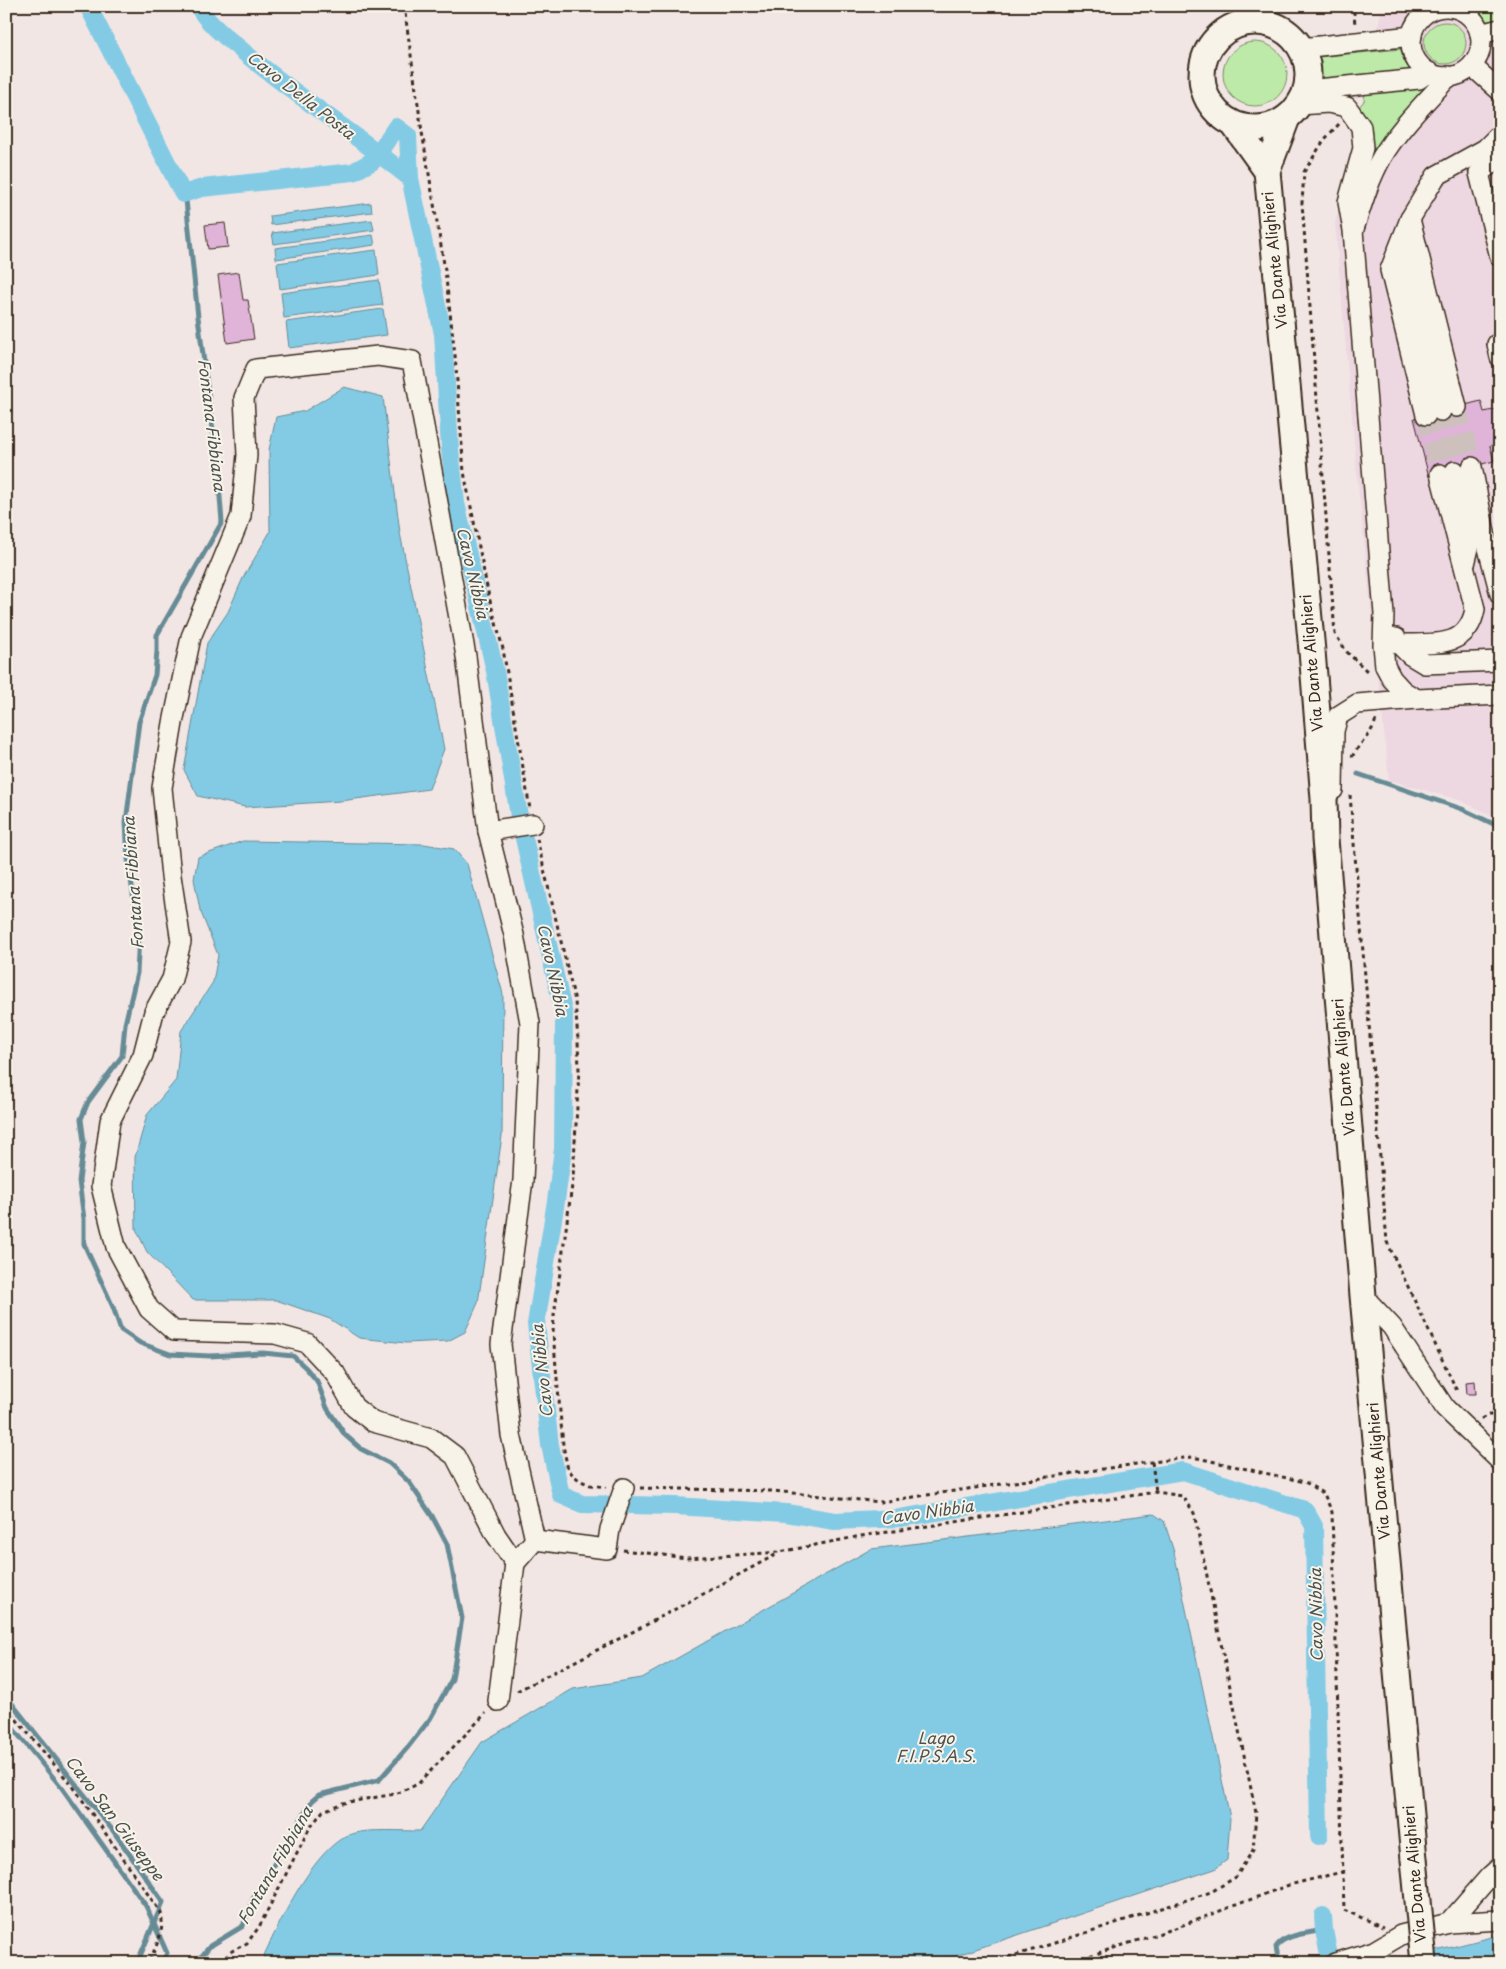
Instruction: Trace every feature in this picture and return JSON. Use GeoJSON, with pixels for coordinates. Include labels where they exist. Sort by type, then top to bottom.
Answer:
{"type":"FeatureCollection","features":[{"type":"Feature","properties":{"kind":"main road","name":"Via Dante Alighieri"},"geometry":{"type":"LineString","coordinates":[[1267,171],[1298,104],[1308,68],[1301,48],[1289,34],[1268,16],[1255,22],[1239,16],[1209,48],[1203,65],[1202,83],[1208,100],[1219,115],[1234,124],[1252,129],[1270,126],[1298,104]]}},
{"type":"Feature","properties":{"kind":"main road","name":"Via Dante Alighieri"},"geometry":{"type":"LineString","coordinates":[[1234,124],[1267,171],[1312,651],[1324,800],[1325,839],[1363,1296],[1424,1963]]}},
{"type":"Feature","properties":{"kind":"street"},"geometry":{"type":"LineString","coordinates":[[1435,7],[1451,7],[1467,13],[1478,26],[1480,34],[1480,51],[1472,66],[1457,75],[1435,75],[1429,72],[1420,65],[1414,56],[1411,46],[1412,36],[1419,19],[1435,7]]}},
{"type":"Feature","properties":{"kind":"street"},"geometry":{"type":"LineString","coordinates":[[1480,34],[1500,29]]}},
{"type":"Feature","properties":{"kind":"street"},"geometry":{"type":"LineString","coordinates":[[1301,48],[1412,36]]}},
{"type":"Feature","properties":{"kind":"street"},"geometry":{"type":"LineString","coordinates":[[1472,66],[1500,92]]}},
{"type":"Feature","properties":{"kind":"street"},"geometry":{"type":"LineString","coordinates":[[1298,104],[1419,78],[1429,72]]}},
{"type":"Feature","properties":{"kind":"street"},"geometry":{"type":"LineString","coordinates":[[1353,230],[1366,190],[1382,156],[1404,126],[1449,76]]}},
{"type":"Feature","properties":{"kind":"street"},"geometry":{"type":"LineString","coordinates":[[1298,104],[1328,103],[1347,106],[1361,127],[1364,148],[1354,174],[1348,202],[1353,230],[1384,614],[1383,645],[1385,666],[1392,679],[1403,691],[1416,699]]}},
{"type":"Feature","properties":{"kind":"street"},"geometry":{"type":"LineString","coordinates":[[1410,220],[1441,411],[1400,246],[1410,220],[1436,176],[1484,149],[1500,134]]}},
{"type":"Feature","properties":{"kind":"street"},"geometry":{"type":"LineString","coordinates":[[1479,173],[1500,157]]}},
{"type":"Feature","properties":{"kind":"street"},"geometry":{"type":"LineString","coordinates":[[1467,158],[1479,173],[1500,257]]}},
{"type":"Feature","properties":{"kind":"street"},"geometry":{"type":"LineString","coordinates":[[515,1563],[496,1535],[456,1456],[431,1438],[373,1422],[354,1407],[335,1373],[307,1343],[274,1334],[174,1332],[149,1309],[116,1247],[101,1186],[110,1121],[143,1055],[154,1012],[172,979],[180,942],[162,788],[191,637],[241,516],[247,455],[244,398],[256,370],[378,356],[412,361],[466,656],[488,831],[514,935],[530,1023],[523,1180],[501,1344],[511,1435],[535,1540]]}},
{"type":"Feature","properties":{"kind":"street"},"geometry":{"type":"LineString","coordinates":[[1399,644],[1449,642],[1461,636],[1469,628],[1473,619],[1475,609],[1464,569],[1456,471],[1488,548],[1500,594]]}},
{"type":"Feature","properties":{"kind":"street"},"geometry":{"type":"LineString","coordinates":[[1384,614],[1399,644],[1410,655],[1424,664],[1500,661]]}},
{"type":"Feature","properties":{"kind":"street"},"geometry":{"type":"LineString","coordinates":[[1325,839],[1331,812],[1334,731],[1338,716],[1357,704],[1500,695]]}},
{"type":"Feature","properties":{"kind":"street"},"geometry":{"type":"LineString","coordinates":[[488,831],[524,825]]}},
{"type":"Feature","properties":{"kind":"street"},"geometry":{"type":"LineString","coordinates":[[1363,1296],[1392,1326],[1445,1408],[1500,1462]]}},
{"type":"Feature","properties":{"kind":"street"},"geometry":{"type":"LineString","coordinates":[[535,1540],[607,1549],[610,1529],[620,1499]]}},
{"type":"Feature","properties":{"kind":"street"},"geometry":{"type":"LineString","coordinates":[[498,1701],[515,1563],[535,1540]]}},
{"type":"Feature","properties":{"kind":"street"},"geometry":{"type":"LineString","coordinates":[[1449,1924],[1488,1877],[1500,1867]]}},
{"type":"Feature","properties":{"kind":"street"},"geometry":{"type":"LineString","coordinates":[[1335,1963],[1374,1951],[1402,1935],[1449,1924],[1500,1920]]}},
{"type":"Feature","properties":{"kind":"path"},"geometry":{"type":"LineString","coordinates":[[404,6],[445,270],[455,355],[464,472],[490,597],[503,649],[524,825],[575,1001],[578,1071],[573,1178],[553,1333],[563,1445],[568,1470],[579,1480],[620,1499],[773,1491],[880,1502],[1193,1457],[1305,1482],[1324,1494],[1332,1512],[1344,1910],[1402,1935]]}},
{"type":"Feature","properties":{"kind":"path"},"geometry":{"type":"LineString","coordinates":[[1347,6],[1354,12],[1355,27]]}},
{"type":"Feature","properties":{"kind":"path"},"geometry":{"type":"LineString","coordinates":[[1344,118],[1324,140],[1304,172],[1302,203],[1335,634],[1347,652],[1368,672],[1371,679]]}},
{"type":"Feature","properties":{"kind":"path"},"geometry":{"type":"LineString","coordinates":[[1351,758],[1375,727],[1378,712]]}},
{"type":"Feature","properties":{"kind":"path"},"geometry":{"type":"LineString","coordinates":[[1350,794],[1387,1242],[1459,1395]]}},
{"type":"Feature","properties":{"kind":"path"},"geometry":{"type":"LineString","coordinates":[[1152,1462],[1156,1492]]}},
{"type":"Feature","properties":{"kind":"path"},"geometry":{"type":"LineString","coordinates":[[607,1549],[687,1558],[780,1552],[861,1536],[1156,1492],[1183,1496],[1194,1513],[1256,1813],[1253,1850],[1236,1877],[1211,1892],[989,1963]]}},
{"type":"Feature","properties":{"kind":"path"},"geometry":{"type":"LineString","coordinates":[[219,1963],[232,1951],[247,1942],[259,1927],[309,1830],[322,1811],[343,1803],[395,1794],[418,1784],[498,1701],[644,1626],[780,1552]]}},
{"type":"Feature","properties":{"kind":"path"},"geometry":{"type":"LineString","coordinates":[[6,1708],[74,1788],[162,1913],[163,1925],[161,1933],[148,1963]]}},
{"type":"Feature","properties":{"kind":"path"},"geometry":{"type":"LineString","coordinates":[[1067,1963],[1167,1931],[1289,1885],[1342,1872]]}},
{"type":"Feature","properties":{"kind":"shaded area"},"geometry":{"type":"Polygon","coordinates":[[[1397,6],[1500,6],[1500,819],[1459,800],[1389,780],[1357,475],[1335,223],[1353,148],[1381,12],[1397,6]]]}},
{"type":"Feature","properties":{"kind":"green space"},"geometry":{"type":"Polygon","coordinates":[[[1469,6],[1500,6],[1500,18],[1485,22],[1469,6]]]}},
{"type":"Feature","properties":{"kind":"green space"},"geometry":{"type":"Polygon","coordinates":[[[1441,22],[1449,22],[1460,28],[1466,43],[1460,58],[1449,64],[1441,64],[1430,58],[1424,47],[1424,39],[1430,28],[1441,22]]]}},
{"type":"Feature","properties":{"kind":"green space"},"geometry":{"type":"Polygon","coordinates":[[[1249,42],[1261,42],[1278,51],[1285,62],[1287,74],[1285,86],[1278,97],[1261,106],[1249,106],[1237,101],[1228,92],[1223,80],[1223,68],[1228,56],[1237,47],[1249,42]]]}},
{"type":"Feature","properties":{"kind":"green space"},"geometry":{"type":"Polygon","coordinates":[[[1401,49],[1410,71],[1319,79],[1317,57],[1401,49]]]}},
{"type":"Feature","properties":{"kind":"green space"},"geometry":{"type":"Polygon","coordinates":[[[1425,85],[1426,89],[1400,115],[1370,160],[1372,145],[1370,126],[1359,107],[1364,101],[1365,91],[1425,85]]]}},
{"type":"Feature","properties":{"kind":"water"},"geometry":{"type":"Polygon","coordinates":[[[371,203],[372,212],[271,225],[270,216],[371,203]]]}},
{"type":"Feature","properties":{"kind":"water"},"geometry":{"type":"Polygon","coordinates":[[[372,220],[374,230],[274,244],[272,233],[372,220]]]}},
{"type":"Feature","properties":{"kind":"water"},"geometry":{"type":"Polygon","coordinates":[[[373,235],[375,245],[276,259],[275,248],[373,235]]]}},
{"type":"Feature","properties":{"kind":"water"},"geometry":{"type":"Polygon","coordinates":[[[376,250],[379,275],[280,289],[277,263],[376,250]]]}},
{"type":"Feature","properties":{"kind":"water"},"geometry":{"type":"Polygon","coordinates":[[[379,280],[383,305],[284,318],[281,293],[379,280]]]}},
{"type":"Feature","properties":{"kind":"water"},"geometry":{"type":"Polygon","coordinates":[[[383,309],[387,335],[289,348],[286,322],[383,309]]]}},
{"type":"Feature","properties":{"kind":"water"},"geometry":{"type":"Polygon","coordinates":[[[344,387],[383,397],[400,533],[444,749],[429,789],[341,801],[245,807],[198,796],[184,770],[207,643],[228,612],[243,578],[270,532],[269,450],[276,417],[305,411],[344,387]]]}},
{"type":"Feature","properties":{"kind":"water"},"geometry":{"type":"Polygon","coordinates":[[[243,841],[424,844],[454,849],[467,864],[503,994],[502,1136],[478,1303],[465,1332],[448,1341],[406,1343],[359,1338],[330,1319],[276,1300],[193,1300],[147,1252],[136,1229],[135,1157],[147,1115],[176,1080],[181,1031],[213,982],[218,955],[200,910],[194,879],[198,857],[243,841]]]}},
{"type":"Feature","properties":{"kind":"water","name":"Lago F.I.P.S.A.S."},"geometry":{"type":"Polygon","coordinates":[[[1154,1514],[1164,1521],[1174,1552],[1230,1818],[1227,1860],[1215,1869],[934,1963],[262,1963],[265,1953],[290,1903],[314,1866],[327,1850],[341,1839],[355,1833],[420,1831],[482,1742],[573,1689],[642,1678],[871,1549],[1154,1514]]]}},
{"type":"Feature","properties":{"kind":"water"},"geometry":{"type":"Polygon","coordinates":[[[1500,1935],[1500,1963],[1388,1963],[1500,1935]]]}},
{"type":"Feature","properties":{"kind":"building"},"geometry":{"type":"Polygon","coordinates":[[[225,223],[228,247],[208,249],[205,225],[225,223]]]}},
{"type":"Feature","properties":{"kind":"building"},"geometry":{"type":"Polygon","coordinates":[[[239,272],[243,300],[248,300],[254,339],[227,343],[218,275],[239,272]]]}},
{"type":"Feature","properties":{"kind":"building"},"geometry":{"type":"Polygon","coordinates":[[[1481,401],[1484,412],[1498,409],[1500,417],[1500,443],[1490,446],[1494,461],[1429,477],[1414,418],[1481,401]]]}},
{"type":"Feature","properties":{"kind":"building"},"geometry":{"type":"Polygon","coordinates":[[[1475,1381],[1476,1394],[1467,1394],[1466,1382],[1475,1381]]]}},
{"type":"Feature","properties":{"kind":"waterway","name":"Cavo Nibbia"},"geometry":{"type":"LineString","coordinates":[[88,6],[183,194],[202,188],[353,172],[373,161],[396,127],[408,136],[410,178],[443,334],[450,449],[456,503],[495,671],[519,816],[564,1015],[563,1149],[536,1324],[550,1445],[561,1495],[582,1504],[675,1506],[786,1513],[835,1521],[900,1518],[1183,1471],[1305,1510],[1314,1526],[1319,1836]]}},
{"type":"Feature","properties":{"kind":"waterway","name":"Cavo Della Posta"},"geometry":{"type":"LineString","coordinates":[[198,6],[214,26],[246,54],[410,178]]}},
{"type":"Feature","properties":{"kind":"waterway","name":"Fontana Fibbiana"},"geometry":{"type":"LineString","coordinates":[[183,194],[186,200],[198,317],[214,438],[220,463],[219,485],[222,522],[157,635],[155,675],[139,722],[126,822],[128,859],[139,935],[137,973],[125,1024],[122,1056],[88,1102],[81,1119],[84,1142],[79,1181],[84,1219],[84,1244],[113,1307],[121,1330],[140,1343],[170,1354],[210,1356],[263,1353],[293,1356],[306,1368],[317,1381],[327,1408],[345,1435],[361,1449],[389,1463],[409,1482],[432,1516],[447,1544],[462,1618],[452,1679],[430,1719],[379,1780],[319,1795],[312,1801],[253,1899],[243,1926],[210,1946],[196,1963]]}},
{"type":"Feature","properties":{"kind":"waterway"},"geometry":{"type":"LineString","coordinates":[[1358,774],[1462,809],[1500,827]]}},
{"type":"Feature","properties":{"kind":"waterway","name":"Cavo San Giuseppe"},"geometry":{"type":"LineString","coordinates":[[6,1696],[114,1832],[163,1902],[137,1963]]}},
{"type":"Feature","properties":{"kind":"waterway"},"geometry":{"type":"LineString","coordinates":[[6,1720],[62,1788],[146,1906],[167,1953],[162,1963]]}},
{"type":"Feature","properties":{"kind":"waterway"},"geometry":{"type":"LineString","coordinates":[[1323,1916],[1329,1956]]}},
{"type":"Feature","properties":{"kind":"waterway","name":"Cavo Nibbia"},"geometry":{"type":"LineString","coordinates":[[1279,1963],[1276,1947],[1285,1939],[1324,1930]]}},
{"type":"Feature","properties":{"kind":"tunnel"},"geometry":{"type":"LineString","coordinates":[[1457,407],[1472,467]]}},
{"type":"Feature","properties":{"kind":"tunnel"},"geometry":{"type":"LineString","coordinates":[[1441,411],[1455,471]]}},
{"type":"Feature","properties":{"kind":"tunnel"},"geometry":{"type":"LineString","coordinates":[[1426,415],[1440,474]]}}]}
